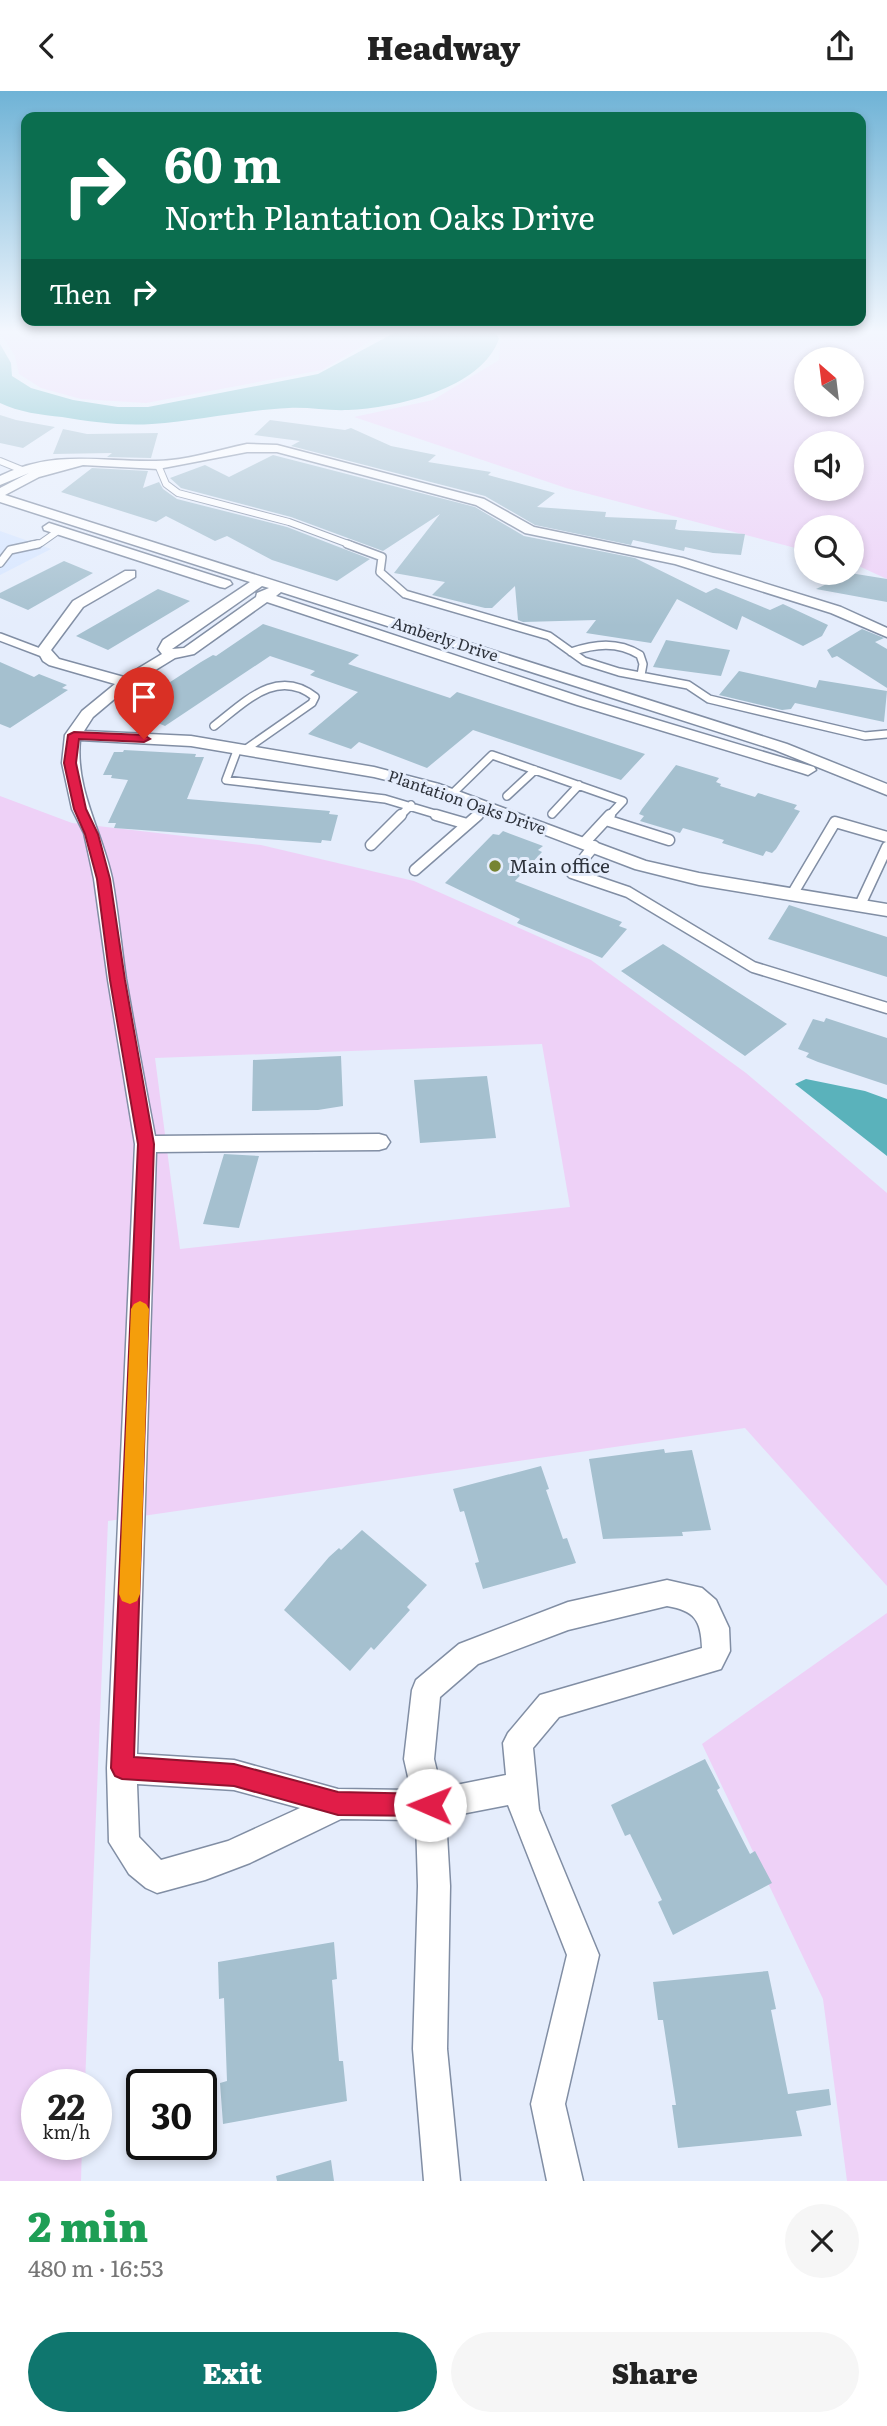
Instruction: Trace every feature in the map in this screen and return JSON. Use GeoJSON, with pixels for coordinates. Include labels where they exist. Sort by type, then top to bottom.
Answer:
{"type":"FeatureCollection","features":[{"type":"Feature","properties":{"kind":"street"},"geometry":{"type":"LineString","coordinates":[[0,481],[28,472],[83,461],[158,465],[247,448],[277,449],[480,502],[530,530],[678,561],[836,610],[887,633]]}},
{"type":"Feature","properties":{"kind":"street"},"geometry":{"type":"LineString","coordinates":[[0,496],[28,472]]}},
{"type":"Feature","properties":{"kind":"street","name":"Amberly Drive"},"geometry":{"type":"LineString","coordinates":[[0,496],[780,747],[887,791]]}},
{"type":"Feature","properties":{"kind":"street","name":"Amberly Drive"},"geometry":{"type":"LineString","coordinates":[[0,512],[595,706],[744,752],[887,791]]}},
{"type":"Feature","properties":{"kind":"street"},"geometry":{"type":"LineString","coordinates":[[126,683],[54,662],[45,655],[47,644],[58,634],[78,604],[130,574]]}},
{"type":"Feature","properties":{"kind":"street"},"geometry":{"type":"LineString","coordinates":[[170,655],[165,649],[167,643],[262,580]]}},
{"type":"Feature","properties":{"kind":"street"},"geometry":{"type":"LineString","coordinates":[[281,586],[189,651],[170,655],[126,683],[86,714],[74,735],[70,763],[80,809],[92,834],[103,879],[117,980],[146,1144],[122,1768],[124,1842],[140,1863],[157,1877],[227,1859],[288,1833],[338,1804]]}},
{"type":"Feature","properties":{"kind":"street","name":"Plantation Oaks Drive"},"geometry":{"type":"LineString","coordinates":[[74,735],[191,741],[374,772],[452,794],[641,865],[699,879],[887,910]]}},
{"type":"Feature","properties":{"kind":"street"},"geometry":{"type":"LineString","coordinates":[[146,1144],[379,1142]]}},
{"type":"Feature","properties":{"kind":"street"},"geometry":{"type":"LineString","coordinates":[[442,2181],[430,2049],[434,1887],[430,1805],[419,1759],[426,1690],[469,1654],[568,1616],[667,1593],[692,1597],[706,1609],[715,1628],[716,1651],[710,1659],[550,1705],[518,1744],[524,1810],[583,1955],[548,2104],[565,2181]]}},
{"type":"Feature","properties":{"kind":"street"},"geometry":{"type":"LineString","coordinates":[[122,1768],[234,1775],[338,1804],[430,1805],[522,1787]]}},
{"type":"Feature","properties":{"kind":"lane"},"geometry":{"type":"LineString","coordinates":[[0,461],[28,472]]}},
{"type":"Feature","properties":{"kind":"lane"},"geometry":{"type":"LineString","coordinates":[[158,465],[166,484],[178,493],[289,522],[382,557],[380,572],[405,594],[549,636],[583,661],[688,685],[709,699],[865,736],[887,734]]}},
{"type":"Feature","properties":{"kind":"lane"},"geometry":{"type":"LineString","coordinates":[[0,563],[10,550],[41,543],[58,531]]}},
{"type":"Feature","properties":{"kind":"lane"},"geometry":{"type":"LineString","coordinates":[[0,637],[45,655]]}},
{"type":"Feature","properties":{"kind":"lane"},"geometry":{"type":"LineString","coordinates":[[571,652],[601,643],[621,646],[640,656],[643,664],[640,675]]}},
{"type":"Feature","properties":{"kind":"lane"},"geometry":{"type":"LineString","coordinates":[[214,726],[271,686],[283,684],[300,688],[315,697],[312,703],[242,748],[226,781],[372,797],[411,805],[467,824]]}},
{"type":"Feature","properties":{"kind":"lane"},"geometry":{"type":"LineString","coordinates":[[452,794],[492,755],[623,801],[606,820],[572,873],[628,892],[753,967],[887,1008]]}},
{"type":"Feature","properties":{"kind":"lane"},"geometry":{"type":"LineString","coordinates":[[507,796],[535,770]]}},
{"type":"Feature","properties":{"kind":"lane"},"geometry":{"type":"LineString","coordinates":[[552,814],[579,786]]}},
{"type":"Feature","properties":{"kind":"lane"},"geometry":{"type":"LineString","coordinates":[[371,845],[411,805]]}},
{"type":"Feature","properties":{"kind":"lane"},"geometry":{"type":"LineString","coordinates":[[415,870],[487,807]]}},
{"type":"Feature","properties":{"kind":"lane"},"geometry":{"type":"LineString","coordinates":[[606,820],[669,840]]}},
{"type":"Feature","properties":{"kind":"lane"},"geometry":{"type":"LineString","coordinates":[[793,893],[835,822],[887,837]]}},
{"type":"Feature","properties":{"kind":"lane"},"geometry":{"type":"LineString","coordinates":[[860,905],[887,847]]}},
{"type":"Feature","properties":{"kind":"shaded area"},"geometry":{"type":"Polygon","coordinates":[[[394,431],[887,431],[887,579],[864,568],[864,515],[794,515],[794,548],[566,488],[394,431]]]}},
{"type":"Feature","properties":{"kind":"shaded area"},"geometry":{"type":"Polygon","coordinates":[[[0,531],[51,549],[0,575],[0,531]]]}},
{"type":"Feature","properties":{"kind":"shaded area"},"geometry":{"type":"Polygon","coordinates":[[[0,796],[72,823],[261,845],[414,881],[591,960],[746,1073],[887,1193],[887,1586],[745,1428],[108,1521],[86,2069],[21,2069],[21,2160],[82,2160],[81,2181],[0,2181],[0,796]],[[542,1044],[155,1058],[180,1249],[570,1207],[542,1044]]]}},
{"type":"Feature","properties":{"kind":"shaded area"},"geometry":{"type":"Polygon","coordinates":[[[887,1613],[887,2181],[847,2181],[823,1999],[702,1744],[887,1613]]]}},
{"type":"Feature","properties":{"kind":"water"},"geometry":{"type":"Polygon","coordinates":[[[806,1079],[865,1091],[887,1099],[887,1156],[795,1084],[806,1079]]]}},
{"type":"Feature","properties":{"kind":"building"},"geometry":{"type":"Polygon","coordinates":[[[0,431],[50,431],[23,448],[0,443],[0,431]]]}},
{"type":"Feature","properties":{"kind":"building"},"geometry":{"type":"Polygon","coordinates":[[[62,431],[87,434],[158,433],[151,458],[107,457],[112,453],[53,454],[62,431]]]}},
{"type":"Feature","properties":{"kind":"building"},"geometry":{"type":"Polygon","coordinates":[[[259,431],[357,431],[391,446],[436,455],[428,462],[491,472],[488,475],[555,493],[537,507],[606,512],[605,517],[677,520],[675,529],[679,530],[745,534],[741,555],[685,547],[684,551],[633,540],[631,545],[535,525],[485,496],[291,446],[300,441],[254,435],[259,431]]]}},
{"type":"Feature","properties":{"kind":"building"},"geometry":{"type":"Polygon","coordinates":[[[273,455],[475,507],[524,536],[635,558],[706,593],[716,588],[770,610],[783,604],[828,625],[822,636],[803,646],[742,616],[737,630],[677,599],[651,643],[586,633],[596,620],[523,622],[518,620],[515,586],[492,608],[485,608],[432,595],[445,582],[394,573],[440,514],[383,551],[291,517],[181,488],[170,478],[205,465],[229,477],[273,455]]]}},
{"type":"Feature","properties":{"kind":"building"},"geometry":{"type":"Polygon","coordinates":[[[92,468],[148,471],[143,488],[159,482],[163,489],[177,499],[287,527],[370,559],[337,581],[272,560],[227,536],[215,541],[166,516],[156,522],[61,492],[92,468]]]}},
{"type":"Feature","properties":{"kind":"building"},"geometry":{"type":"Polygon","coordinates":[[[64,561],[93,573],[28,610],[0,598],[0,593],[64,561]]]}},
{"type":"Feature","properties":{"kind":"building"},"geometry":{"type":"Polygon","coordinates":[[[864,575],[887,579],[887,602],[816,589],[824,585],[864,585],[864,575]]]}},
{"type":"Feature","properties":{"kind":"building"},"geometry":{"type":"Polygon","coordinates":[[[158,589],[190,601],[108,650],[76,636],[158,589]]]}},
{"type":"Feature","properties":{"kind":"building"},"geometry":{"type":"Polygon","coordinates":[[[263,624],[359,655],[348,664],[450,698],[457,692],[645,754],[621,780],[473,730],[427,768],[359,742],[351,749],[308,734],[358,692],[310,675],[315,671],[270,656],[165,726],[127,710],[263,624]]]}},
{"type":"Feature","properties":{"kind":"building"},"geometry":{"type":"Polygon","coordinates":[[[862,629],[884,638],[875,642],[887,649],[887,688],[837,656],[832,658],[827,650],[862,629]]]}},
{"type":"Feature","properties":{"kind":"building"},"geometry":{"type":"Polygon","coordinates":[[[666,640],[730,650],[721,676],[653,667],[666,640]]]}},
{"type":"Feature","properties":{"kind":"building"},"geometry":{"type":"Polygon","coordinates":[[[0,662],[34,677],[39,674],[67,685],[62,688],[68,690],[10,728],[0,724],[0,662]]]}},
{"type":"Feature","properties":{"kind":"building"},"geometry":{"type":"Polygon","coordinates":[[[739,671],[816,688],[819,680],[887,691],[884,722],[795,703],[791,709],[782,710],[719,695],[739,671]]]}},
{"type":"Feature","properties":{"kind":"building"},"geometry":{"type":"Polygon","coordinates":[[[124,750],[196,754],[195,757],[204,757],[187,799],[330,811],[329,814],[338,815],[331,841],[322,840],[321,843],[114,828],[116,823],[108,823],[128,780],[103,775],[114,752],[124,750]]]}},
{"type":"Feature","properties":{"kind":"building"},"geometry":{"type":"Polygon","coordinates":[[[676,765],[719,778],[716,782],[721,784],[720,786],[755,797],[758,793],[797,805],[794,809],[800,811],[776,849],[772,853],[766,851],[763,856],[722,843],[724,840],[683,828],[680,833],[640,821],[644,816],[639,814],[642,809],[676,765]]]}},
{"type":"Feature","properties":{"kind":"building"},"geometry":{"type":"Polygon","coordinates":[[[503,831],[543,846],[538,850],[542,852],[515,881],[622,922],[619,926],[627,929],[602,958],[517,923],[520,919],[445,883],[493,834],[499,835],[503,831]]]}},
{"type":"Feature","properties":{"kind":"building"},"geometry":{"type":"Polygon","coordinates":[[[789,905],[887,937],[887,977],[768,939],[789,905]]]}},
{"type":"Feature","properties":{"kind":"building"},"geometry":{"type":"Polygon","coordinates":[[[663,944],[787,1024],[745,1056],[621,971],[663,944]]]}},
{"type":"Feature","properties":{"kind":"building"},"geometry":{"type":"Polygon","coordinates":[[[826,1018],[887,1038],[887,1085],[818,1062],[806,1057],[809,1053],[798,1049],[813,1019],[824,1022],[826,1018]]]}},
{"type":"Feature","properties":{"kind":"building"},"geometry":{"type":"Polygon","coordinates":[[[341,1056],[343,1106],[318,1110],[252,1111],[253,1060],[341,1056]]]}},
{"type":"Feature","properties":{"kind":"building"},"geometry":{"type":"Polygon","coordinates":[[[487,1076],[496,1138],[420,1143],[414,1080],[487,1076]]]}},
{"type":"Feature","properties":{"kind":"building"},"geometry":{"type":"Polygon","coordinates":[[[224,1154],[259,1156],[239,1228],[203,1224],[224,1154]]]}},
{"type":"Feature","properties":{"kind":"building"},"geometry":{"type":"Polygon","coordinates":[[[664,1449],[665,1453],[692,1450],[711,1530],[682,1532],[683,1536],[603,1539],[589,1459],[664,1449]]]}},
{"type":"Feature","properties":{"kind":"building"},"geometry":{"type":"Polygon","coordinates":[[[541,1466],[549,1489],[546,1490],[563,1539],[567,1538],[576,1563],[483,1589],[475,1563],[479,1562],[464,1511],[460,1512],[453,1489],[541,1466]]]}},
{"type":"Feature","properties":{"kind":"building"},"geometry":{"type":"Polygon","coordinates":[[[362,1530],[427,1585],[407,1607],[410,1610],[374,1650],[371,1647],[350,1671],[284,1610],[329,1557],[339,1548],[341,1550],[362,1530]]]}},
{"type":"Feature","properties":{"kind":"building"},"geometry":{"type":"Polygon","coordinates":[[[705,1759],[720,1788],[717,1790],[750,1854],[755,1851],[772,1883],[673,1935],[658,1902],[662,1900],[630,1834],[625,1836],[611,1805],[705,1759]]]}},
{"type":"Feature","properties":{"kind":"building"},"geometry":{"type":"Polygon","coordinates":[[[334,1942],[337,1979],[332,1980],[339,2061],[343,2061],[347,2101],[223,2124],[220,2083],[227,2081],[224,1998],[219,1999],[218,1962],[334,1942]]]}},
{"type":"Feature","properties":{"kind":"building"},"geometry":{"type":"Polygon","coordinates":[[[768,1971],[776,2009],[771,2010],[788,2094],[829,2089],[831,2105],[796,2111],[802,2136],[678,2148],[672,2105],[676,2105],[663,2020],[658,2020],[653,1982],[768,1971]]]}},
{"type":"Feature","properties":{"kind":"building"},"geometry":{"type":"Polygon","coordinates":[[[331,2160],[334,2181],[277,2181],[276,2176],[331,2160]]]}},
{"type":"Feature","properties":{"kind":"slow traffic"},"geometry":{"type":"LineString","coordinates":[[130,1594],[140,1309]]}},
{"type":"Feature","properties":{"kind":"place","name":"Main office"},"geometry":{"type":"Point","coordinates":[495,866]}},
{"type":"Feature","properties":{"kind":"route"},"geometry":{"type":"LineString","coordinates":[[144,739],[74,735],[70,763],[80,809],[92,834],[103,879],[117,980],[146,1144],[122,1768],[188,1770],[234,1775],[338,1804],[430,1805]]}}]}
